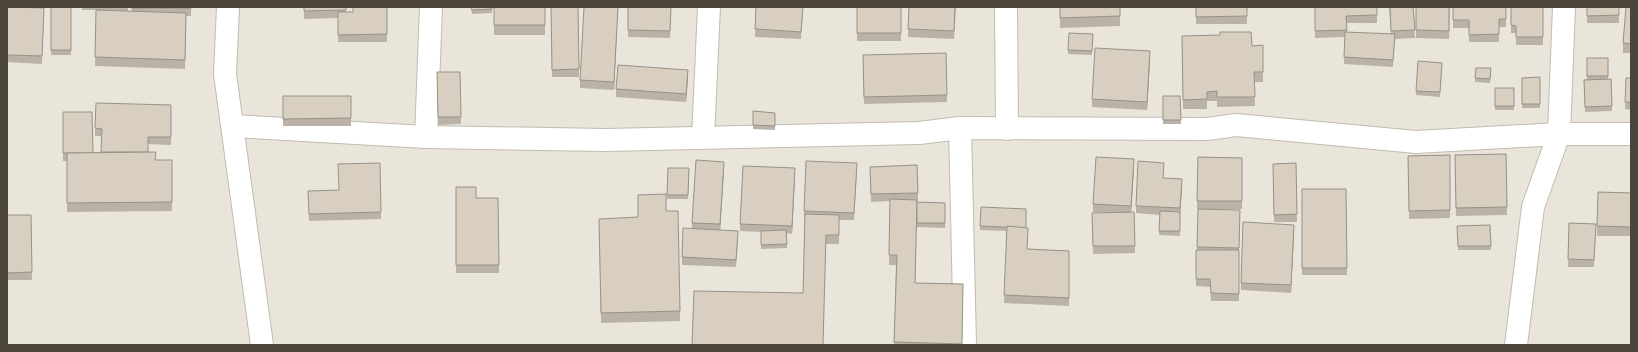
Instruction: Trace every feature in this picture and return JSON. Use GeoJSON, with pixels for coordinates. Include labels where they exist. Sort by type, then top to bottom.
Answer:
{"type":"FeatureCollection","features":[{"type":"Feature","properties":{"kind":"street"},"geometry":{"type":"LineString","coordinates":[[228,7],[225,74],[262,345]]}},
{"type":"Feature","properties":{"kind":"street"},"geometry":{"type":"LineString","coordinates":[[426,137],[431,7]]}},
{"type":"Feature","properties":{"kind":"street"},"geometry":{"type":"LineString","coordinates":[[703,138],[709,7]]}},
{"type":"Feature","properties":{"kind":"street"},"geometry":{"type":"LineString","coordinates":[[1006,7],[1007,129]]}},
{"type":"Feature","properties":{"kind":"street"},"geometry":{"type":"LineString","coordinates":[[1516,345],[1534,207],[1559,134],[1564,7]]}},
{"type":"Feature","properties":{"kind":"street"},"geometry":{"type":"LineString","coordinates":[[233,126],[426,137],[605,140],[919,133],[960,128],[1208,129],[1236,124],[1416,142],[1559,134],[1631,134]]}},
{"type":"Feature","properties":{"kind":"street"},"geometry":{"type":"LineString","coordinates":[[960,128],[965,345]]}},
{"type":"Feature","properties":{"kind":"shaded area"},"geometry":{"type":"Polygon","coordinates":[[[7,7],[1631,7],[1631,345],[7,345],[7,7]]]}},
{"type":"Feature","properties":{"kind":"building"},"geometry":{"type":"Polygon","coordinates":[[[7,7],[44,8],[42,56],[7,55],[7,7]]]}},
{"type":"Feature","properties":{"kind":"building"},"geometry":{"type":"Polygon","coordinates":[[[51,7],[71,7],[71,50],[51,50],[51,7]]]}},
{"type":"Feature","properties":{"kind":"building"},"geometry":{"type":"Polygon","coordinates":[[[191,7],[191,8],[132,8],[191,7]]]}},
{"type":"Feature","properties":{"kind":"building"},"geometry":{"type":"Polygon","coordinates":[[[304,7],[346,7],[346,10],[304,11],[304,7]]]}},
{"type":"Feature","properties":{"kind":"building"},"geometry":{"type":"Polygon","coordinates":[[[353,7],[387,7],[387,34],[338,35],[338,12],[353,12],[353,7]]]}},
{"type":"Feature","properties":{"kind":"building"},"geometry":{"type":"Polygon","coordinates":[[[471,7],[492,7],[492,9],[472,10],[471,7]]]}},
{"type":"Feature","properties":{"kind":"building"},"geometry":{"type":"Polygon","coordinates":[[[494,7],[545,7],[545,25],[494,25],[494,7]]]}},
{"type":"Feature","properties":{"kind":"building"},"geometry":{"type":"Polygon","coordinates":[[[551,7],[578,7],[579,69],[552,70],[551,7]]]}},
{"type":"Feature","properties":{"kind":"building"},"geometry":{"type":"Polygon","coordinates":[[[584,7],[618,7],[614,82],[580,80],[584,7]]]}},
{"type":"Feature","properties":{"kind":"building"},"geometry":{"type":"Polygon","coordinates":[[[628,7],[671,7],[670,31],[628,30],[628,7]]]}},
{"type":"Feature","properties":{"kind":"building"},"geometry":{"type":"Polygon","coordinates":[[[756,7],[803,7],[801,32],[755,29],[756,7]]]}},
{"type":"Feature","properties":{"kind":"building"},"geometry":{"type":"Polygon","coordinates":[[[857,7],[901,7],[901,33],[857,33],[857,7]]]}},
{"type":"Feature","properties":{"kind":"building"},"geometry":{"type":"Polygon","coordinates":[[[909,7],[955,7],[954,31],[908,29],[909,7]]]}},
{"type":"Feature","properties":{"kind":"building"},"geometry":{"type":"Polygon","coordinates":[[[1060,7],[1120,7],[1120,16],[1060,18],[1060,7]]]}},
{"type":"Feature","properties":{"kind":"building"},"geometry":{"type":"Polygon","coordinates":[[[1196,7],[1247,7],[1247,16],[1196,17],[1196,7]]]}},
{"type":"Feature","properties":{"kind":"building"},"geometry":{"type":"Polygon","coordinates":[[[1315,7],[1377,7],[1377,15],[1346,16],[1347,30],[1315,31],[1315,7]]]}},
{"type":"Feature","properties":{"kind":"building"},"geometry":{"type":"Polygon","coordinates":[[[1390,7],[1413,7],[1415,30],[1391,31],[1390,7]]]}},
{"type":"Feature","properties":{"kind":"building"},"geometry":{"type":"Polygon","coordinates":[[[1416,7],[1449,7],[1449,31],[1416,30],[1416,7]]]}},
{"type":"Feature","properties":{"kind":"building"},"geometry":{"type":"Polygon","coordinates":[[[1453,7],[1506,7],[1506,19],[1499,19],[1499,34],[1469,35],[1469,20],[1453,20],[1453,7]]]}},
{"type":"Feature","properties":{"kind":"building"},"geometry":{"type":"Polygon","coordinates":[[[1511,7],[1543,7],[1543,37],[1516,37],[1516,26],[1511,25],[1511,7]]]}},
{"type":"Feature","properties":{"kind":"building"},"geometry":{"type":"Polygon","coordinates":[[[1587,7],[1619,7],[1619,15],[1587,16],[1587,7]]]}},
{"type":"Feature","properties":{"kind":"building"},"geometry":{"type":"Polygon","coordinates":[[[1626,7],[1631,7],[1631,44],[1623,43],[1626,7]]]}},
{"type":"Feature","properties":{"kind":"building"},"geometry":{"type":"Polygon","coordinates":[[[96,10],[186,13],[185,60],[95,57],[96,10]]]}},
{"type":"Feature","properties":{"kind":"building"},"geometry":{"type":"Polygon","coordinates":[[[1220,32],[1251,32],[1252,46],[1263,45],[1263,72],[1254,72],[1255,97],[1217,97],[1217,91],[1207,92],[1207,99],[1183,100],[1182,36],[1220,35],[1220,32]]]}},
{"type":"Feature","properties":{"kind":"building"},"geometry":{"type":"Polygon","coordinates":[[[1345,32],[1395,34],[1393,60],[1344,57],[1345,32]]]}},
{"type":"Feature","properties":{"kind":"building"},"geometry":{"type":"Polygon","coordinates":[[[1069,33],[1093,34],[1092,51],[1068,50],[1069,33]]]}},
{"type":"Feature","properties":{"kind":"building"},"geometry":{"type":"Polygon","coordinates":[[[1095,48],[1150,51],[1147,102],[1092,99],[1095,48]]]}},
{"type":"Feature","properties":{"kind":"building"},"geometry":{"type":"Polygon","coordinates":[[[946,53],[947,95],[864,97],[863,55],[946,53]]]}},
{"type":"Feature","properties":{"kind":"building"},"geometry":{"type":"Polygon","coordinates":[[[1587,58],[1608,58],[1608,76],[1587,76],[1587,58]]]}},
{"type":"Feature","properties":{"kind":"building"},"geometry":{"type":"Polygon","coordinates":[[[1418,61],[1442,63],[1440,92],[1416,91],[1418,61]]]}},
{"type":"Feature","properties":{"kind":"building"},"geometry":{"type":"Polygon","coordinates":[[[618,65],[688,70],[686,94],[616,89],[618,65]]]}},
{"type":"Feature","properties":{"kind":"building"},"geometry":{"type":"Polygon","coordinates":[[[1476,68],[1491,68],[1490,79],[1475,78],[1476,68]]]}},
{"type":"Feature","properties":{"kind":"building"},"geometry":{"type":"Polygon","coordinates":[[[437,72],[460,72],[461,117],[438,117],[437,72]]]}},
{"type":"Feature","properties":{"kind":"building"},"geometry":{"type":"Polygon","coordinates":[[[1540,77],[1540,104],[1522,104],[1522,78],[1540,77]]]}},
{"type":"Feature","properties":{"kind":"building"},"geometry":{"type":"Polygon","coordinates":[[[1626,78],[1631,78],[1631,102],[1625,102],[1626,78]]]}},
{"type":"Feature","properties":{"kind":"building"},"geometry":{"type":"Polygon","coordinates":[[[1611,79],[1612,106],[1585,107],[1584,80],[1611,79]]]}},
{"type":"Feature","properties":{"kind":"building"},"geometry":{"type":"Polygon","coordinates":[[[1495,88],[1514,88],[1514,106],[1495,106],[1495,88]]]}},
{"type":"Feature","properties":{"kind":"building"},"geometry":{"type":"Polygon","coordinates":[[[283,96],[351,96],[351,118],[283,119],[283,96]]]}},
{"type":"Feature","properties":{"kind":"building"},"geometry":{"type":"Polygon","coordinates":[[[1163,96],[1180,96],[1181,120],[1163,120],[1163,96]]]}},
{"type":"Feature","properties":{"kind":"building"},"geometry":{"type":"Polygon","coordinates":[[[96,103],[171,105],[171,137],[148,137],[148,152],[101,152],[102,129],[95,128],[96,103]]]}},
{"type":"Feature","properties":{"kind":"building"},"geometry":{"type":"Polygon","coordinates":[[[753,111],[775,113],[775,126],[753,125],[753,111]]]}},
{"type":"Feature","properties":{"kind":"building"},"geometry":{"type":"Polygon","coordinates":[[[63,112],[92,112],[93,153],[63,153],[63,112]]]}},
{"type":"Feature","properties":{"kind":"building"},"geometry":{"type":"Polygon","coordinates":[[[156,152],[155,160],[172,160],[172,202],[67,203],[67,153],[156,152]]]}},
{"type":"Feature","properties":{"kind":"building"},"geometry":{"type":"Polygon","coordinates":[[[1506,154],[1507,207],[1456,208],[1455,155],[1506,154]]]}},
{"type":"Feature","properties":{"kind":"building"},"geometry":{"type":"Polygon","coordinates":[[[1450,155],[1450,210],[1409,211],[1408,156],[1450,155]]]}},
{"type":"Feature","properties":{"kind":"building"},"geometry":{"type":"Polygon","coordinates":[[[1096,157],[1134,159],[1131,206],[1093,204],[1096,157]]]}},
{"type":"Feature","properties":{"kind":"building"},"geometry":{"type":"Polygon","coordinates":[[[1198,157],[1242,158],[1242,201],[1197,201],[1198,157]]]}},
{"type":"Feature","properties":{"kind":"building"},"geometry":{"type":"Polygon","coordinates":[[[696,160],[724,162],[720,224],[692,223],[696,160]]]}},
{"type":"Feature","properties":{"kind":"building"},"geometry":{"type":"Polygon","coordinates":[[[806,161],[857,163],[854,213],[804,211],[806,161]]]}},
{"type":"Feature","properties":{"kind":"building"},"geometry":{"type":"Polygon","coordinates":[[[1138,161],[1164,163],[1163,178],[1182,179],[1180,208],[1136,206],[1138,161]]]}},
{"type":"Feature","properties":{"kind":"building"},"geometry":{"type":"Polygon","coordinates":[[[380,163],[381,212],[309,214],[308,191],[339,190],[338,164],[380,163]]]}},
{"type":"Feature","properties":{"kind":"building"},"geometry":{"type":"Polygon","coordinates":[[[1296,163],[1297,214],[1274,215],[1273,164],[1296,163]]]}},
{"type":"Feature","properties":{"kind":"building"},"geometry":{"type":"Polygon","coordinates":[[[917,165],[918,193],[871,194],[870,167],[917,165]]]}},
{"type":"Feature","properties":{"kind":"building"},"geometry":{"type":"Polygon","coordinates":[[[743,166],[795,168],[792,226],[740,224],[743,166]]]}},
{"type":"Feature","properties":{"kind":"building"},"geometry":{"type":"Polygon","coordinates":[[[668,168],[689,168],[688,195],[667,195],[668,168]]]}},
{"type":"Feature","properties":{"kind":"building"},"geometry":{"type":"Polygon","coordinates":[[[456,187],[476,187],[476,198],[498,198],[499,265],[456,265],[456,187]]]}},
{"type":"Feature","properties":{"kind":"building"},"geometry":{"type":"Polygon","coordinates":[[[1302,189],[1346,189],[1347,268],[1302,268],[1302,189]]]}},
{"type":"Feature","properties":{"kind":"building"},"geometry":{"type":"Polygon","coordinates":[[[1598,192],[1631,193],[1631,227],[1597,226],[1598,192]]]}},
{"type":"Feature","properties":{"kind":"building"},"geometry":{"type":"Polygon","coordinates":[[[666,194],[666,211],[678,211],[680,311],[601,313],[599,219],[638,217],[638,195],[666,194]]]}},
{"type":"Feature","properties":{"kind":"building"},"geometry":{"type":"Polygon","coordinates":[[[890,199],[917,200],[915,283],[963,284],[962,344],[894,342],[897,255],[889,255],[890,199]]]}},
{"type":"Feature","properties":{"kind":"building"},"geometry":{"type":"Polygon","coordinates":[[[917,202],[945,203],[945,223],[917,223],[917,202]]]}},
{"type":"Feature","properties":{"kind":"building"},"geometry":{"type":"Polygon","coordinates":[[[981,207],[1026,209],[1026,228],[980,226],[981,207]]]}},
{"type":"Feature","properties":{"kind":"building"},"geometry":{"type":"Polygon","coordinates":[[[1198,209],[1240,210],[1239,248],[1197,247],[1198,209]]]}},
{"type":"Feature","properties":{"kind":"building"},"geometry":{"type":"Polygon","coordinates":[[[1160,211],[1180,212],[1180,231],[1159,231],[1160,211]]]}},
{"type":"Feature","properties":{"kind":"building"},"geometry":{"type":"Polygon","coordinates":[[[1134,212],[1135,246],[1093,246],[1092,213],[1134,212]]]}},
{"type":"Feature","properties":{"kind":"building"},"geometry":{"type":"Polygon","coordinates":[[[805,214],[839,215],[839,235],[826,235],[823,345],[692,345],[694,291],[803,293],[805,214]]]}},
{"type":"Feature","properties":{"kind":"building"},"geometry":{"type":"Polygon","coordinates":[[[7,215],[31,215],[32,272],[7,273],[7,215]]]}},
{"type":"Feature","properties":{"kind":"building"},"geometry":{"type":"Polygon","coordinates":[[[1243,222],[1294,225],[1291,285],[1241,283],[1243,222]]]}},
{"type":"Feature","properties":{"kind":"building"},"geometry":{"type":"Polygon","coordinates":[[[1569,223],[1596,224],[1594,260],[1568,259],[1569,223]]]}},
{"type":"Feature","properties":{"kind":"building"},"geometry":{"type":"Polygon","coordinates":[[[1490,225],[1491,246],[1458,246],[1457,226],[1490,225]]]}},
{"type":"Feature","properties":{"kind":"building"},"geometry":{"type":"Polygon","coordinates":[[[1007,226],[1028,228],[1027,249],[1069,251],[1069,298],[1004,295],[1007,226]]]}},
{"type":"Feature","properties":{"kind":"building"},"geometry":{"type":"Polygon","coordinates":[[[683,228],[738,231],[736,260],[682,257],[683,228]]]}},
{"type":"Feature","properties":{"kind":"building"},"geometry":{"type":"Polygon","coordinates":[[[786,230],[787,244],[761,245],[761,231],[786,230]]]}},
{"type":"Feature","properties":{"kind":"building"},"geometry":{"type":"Polygon","coordinates":[[[1196,250],[1239,250],[1239,294],[1211,293],[1210,279],[1196,279],[1196,250]]]}}]}
